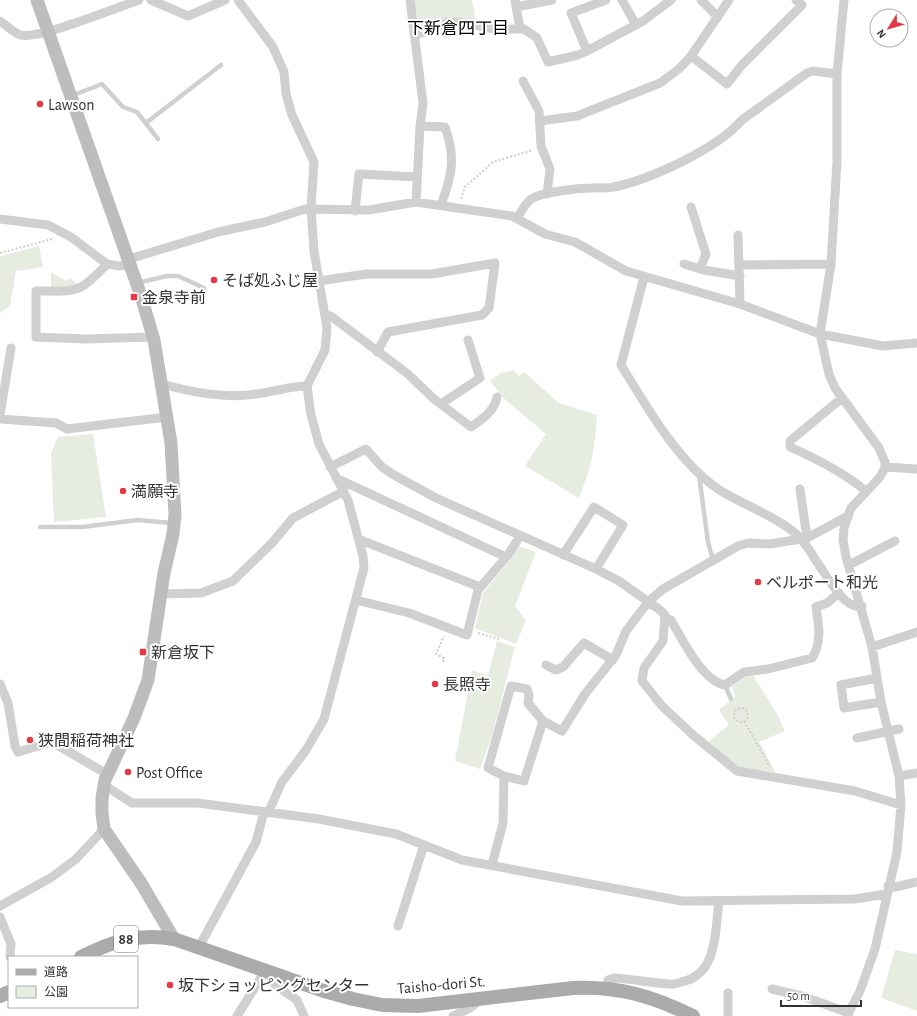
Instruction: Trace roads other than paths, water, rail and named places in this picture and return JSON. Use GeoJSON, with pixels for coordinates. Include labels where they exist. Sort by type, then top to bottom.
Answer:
{"type":"FeatureCollection","features":[{"type":"Feature","properties":{"kind":"main road","name":"Taisho-dori St."},"geometry":{"type":"LineString","coordinates":[[83,956],[108,943],[128,938],[153,936],[174,939],[338,995],[382,1004],[418,1006],[573,988],[606,988],[644,995],[692,1016]]}},
{"type":"Feature","properties":{"kind":"street"},"geometry":{"type":"LineString","coordinates":[[37,0],[137,283],[153,337],[171,443],[174,523],[161,594],[148,680],[143,698],[106,780],[102,813],[104,829],[141,883],[174,939]]}},
{"type":"Feature","properties":{"kind":"street"},"geometry":{"type":"LineString","coordinates":[[0,21],[20,35],[49,31],[139,0]]}},
{"type":"Feature","properties":{"kind":"street"},"geometry":{"type":"LineString","coordinates":[[151,0],[188,16],[225,0]]}},
{"type":"Feature","properties":{"kind":"street"},"geometry":{"type":"LineString","coordinates":[[199,947],[256,842],[266,813],[282,782],[306,750],[324,719],[364,568],[358,539],[344,491],[319,444],[313,422],[308,386],[325,350],[327,328],[314,251],[311,208],[314,162],[292,115],[286,94],[284,72],[273,47],[238,0]]}},
{"type":"Feature","properties":{"kind":"street"},"geometry":{"type":"LineString","coordinates":[[410,0],[416,35],[423,103],[420,126],[416,202]]}},
{"type":"Feature","properties":{"kind":"street"},"geometry":{"type":"LineString","coordinates":[[520,29],[515,4],[552,0]]}},
{"type":"Feature","properties":{"kind":"street"},"geometry":{"type":"LineString","coordinates":[[587,51],[571,13],[606,0]]}},
{"type":"Feature","properties":{"kind":"street"},"geometry":{"type":"LineString","coordinates":[[622,0],[636,25]]}},
{"type":"Feature","properties":{"kind":"street"},"geometry":{"type":"LineString","coordinates":[[416,35],[448,22],[459,22],[495,29],[524,29],[537,38],[548,62],[578,55],[587,51],[636,25],[672,0]]}},
{"type":"Feature","properties":{"kind":"street"},"geometry":{"type":"LineString","coordinates":[[701,0],[718,17]]}},
{"type":"Feature","properties":{"kind":"street"},"geometry":{"type":"LineString","coordinates":[[540,121],[577,116],[660,83],[679,69],[691,56],[729,0]]}},
{"type":"Feature","properties":{"kind":"street"},"geometry":{"type":"LineString","coordinates":[[691,56],[726,84],[742,65],[802,6],[796,0]]}},
{"type":"Feature","properties":{"kind":"street"},"geometry":{"type":"LineString","coordinates":[[772,990],[802,996],[848,1014],[860,991],[875,949],[887,890],[897,852],[901,806],[899,776],[881,702],[872,647],[843,540],[846,517],[856,500],[880,477],[885,467],[883,455],[842,398],[829,374],[820,334],[831,264],[837,161],[837,74],[844,0]]}},
{"type":"Feature","properties":{"kind":"street"},"geometry":{"type":"LineString","coordinates":[[518,217],[530,199],[547,194],[590,188],[613,188],[664,170],[710,148],[736,127],[742,120],[807,73],[813,71],[837,74]]}},
{"type":"Feature","properties":{"kind":"street"},"geometry":{"type":"LineString","coordinates":[[523,81],[539,111],[542,147],[550,169],[547,194]]}},
{"type":"Feature","properties":{"kind":"street"},"geometry":{"type":"LineString","coordinates":[[420,126],[445,127],[451,145],[450,181],[441,205]]}},
{"type":"Feature","properties":{"kind":"street"},"geometry":{"type":"LineString","coordinates":[[355,211],[359,174],[417,176]]}},
{"type":"Feature","properties":{"kind":"street"},"geometry":{"type":"LineString","coordinates":[[0,219],[48,225],[71,237],[107,264],[119,266],[218,232],[265,222],[311,208],[355,211],[370,210],[416,202],[458,207],[518,217],[545,234],[575,242],[626,271],[740,304],[820,334],[883,346],[917,343]]}},
{"type":"Feature","properties":{"kind":"street"},"geometry":{"type":"LineString","coordinates":[[691,207],[706,254],[700,269]]}},
{"type":"Feature","properties":{"kind":"street"},"geometry":{"type":"LineString","coordinates":[[738,235],[740,304]]}},
{"type":"Feature","properties":{"kind":"street"},"geometry":{"type":"LineString","coordinates":[[319,281],[366,274],[432,274],[495,263],[489,308],[482,315],[388,332],[377,352]]}},
{"type":"Feature","properties":{"kind":"street"},"geometry":{"type":"LineString","coordinates":[[107,264],[92,280],[73,291],[36,291],[36,337],[85,340],[153,337]]}},
{"type":"Feature","properties":{"kind":"street"},"geometry":{"type":"LineString","coordinates":[[684,264],[700,269],[740,276]]}},
{"type":"Feature","properties":{"kind":"street"},"geometry":{"type":"LineString","coordinates":[[740,265],[831,264]]}},
{"type":"Feature","properties":{"kind":"street"},"geometry":{"type":"LineString","coordinates":[[644,277],[621,365],[650,411],[678,449],[698,471],[718,489],[804,538],[844,601],[858,607],[862,606]]}},
{"type":"Feature","properties":{"kind":"street"},"geometry":{"type":"LineString","coordinates":[[325,314],[332,317],[408,374],[441,404],[471,427],[489,414],[495,406],[497,397]]}},
{"type":"Feature","properties":{"kind":"street"},"geometry":{"type":"LineString","coordinates":[[441,404],[480,378],[468,340]]}},
{"type":"Feature","properties":{"kind":"street"},"geometry":{"type":"LineString","coordinates":[[0,415],[11,348]]}},
{"type":"Feature","properties":{"kind":"street"},"geometry":{"type":"LineString","coordinates":[[162,384],[214,395],[255,394],[293,386],[308,386]]}},
{"type":"Feature","properties":{"kind":"street"},"geometry":{"type":"LineString","coordinates":[[842,398],[790,441],[790,447],[822,461],[849,477],[866,491]]}},
{"type":"Feature","properties":{"kind":"street"},"geometry":{"type":"LineString","coordinates":[[0,419],[56,423],[67,429],[167,417]]}},
{"type":"Feature","properties":{"kind":"street"},"geometry":{"type":"LineString","coordinates":[[330,467],[366,449],[382,467],[436,498],[563,554],[619,581],[649,601],[665,615],[666,618],[671,620],[700,668],[719,684],[725,685],[744,672],[768,669],[812,658],[818,649],[820,632],[816,607],[827,602],[839,593]]}},
{"type":"Feature","properties":{"kind":"street"},"geometry":{"type":"LineString","coordinates":[[885,467],[917,469]]}},
{"type":"Feature","properties":{"kind":"street"},"geometry":{"type":"LineString","coordinates":[[336,478],[506,557]]}},
{"type":"Feature","properties":{"kind":"street"},"geometry":{"type":"LineString","coordinates":[[800,489],[804,538]]}},
{"type":"Feature","properties":{"kind":"street"},"geometry":{"type":"LineString","coordinates":[[161,594],[201,593],[233,581],[272,544],[294,518],[344,491]]}},
{"type":"Feature","properties":{"kind":"street"},"geometry":{"type":"LineString","coordinates":[[563,554],[594,508],[624,525],[596,569]]}},
{"type":"Feature","properties":{"kind":"street"},"geometry":{"type":"LineString","coordinates":[[543,721],[524,781],[504,776],[488,768],[511,686],[528,689],[528,703],[543,721],[562,731],[585,694],[613,660],[626,631],[649,601],[663,589],[738,546],[748,543],[770,544],[804,538],[846,517]]}},
{"type":"Feature","properties":{"kind":"street"},"geometry":{"type":"LineString","coordinates":[[356,600],[409,613],[467,635],[478,590],[506,557],[520,536]]}},
{"type":"Feature","properties":{"kind":"street"},"geometry":{"type":"LineString","coordinates":[[358,539],[480,587]]}},
{"type":"Feature","properties":{"kind":"street"},"geometry":{"type":"LineString","coordinates":[[849,565],[896,541]]}},
{"type":"Feature","properties":{"kind":"street"},"geometry":{"type":"LineString","coordinates":[[666,618],[663,641],[644,668],[642,681],[662,706],[693,735],[737,771],[855,791],[901,806]]}},
{"type":"Feature","properties":{"kind":"street"},"geometry":{"type":"LineString","coordinates":[[872,647],[917,632]]}},
{"type":"Feature","properties":{"kind":"street"},"geometry":{"type":"LineString","coordinates":[[546,666],[556,670],[563,667],[584,643],[613,660]]}},
{"type":"Feature","properties":{"kind":"street"},"geometry":{"type":"LineString","coordinates":[[877,678],[841,685],[844,708],[881,702]]}},
{"type":"Feature","properties":{"kind":"street"},"geometry":{"type":"LineString","coordinates":[[0,684],[8,703],[15,746],[18,752],[52,742],[106,780],[132,803],[198,803],[319,820],[396,834],[462,860],[682,901],[719,902],[855,899],[917,882]]}},
{"type":"Feature","properties":{"kind":"street"},"geometry":{"type":"LineString","coordinates":[[857,738],[899,729]]}},
{"type":"Feature","properties":{"kind":"street"},"geometry":{"type":"LineString","coordinates":[[899,776],[917,773]]}},
{"type":"Feature","properties":{"kind":"street"},"geometry":{"type":"LineString","coordinates":[[492,866],[502,823],[504,776]]}},
{"type":"Feature","properties":{"kind":"street"},"geometry":{"type":"LineString","coordinates":[[0,906],[52,877],[76,859],[104,829]]}},
{"type":"Feature","properties":{"kind":"street"},"geometry":{"type":"LineString","coordinates":[[398,926],[424,845]]}},
{"type":"Feature","properties":{"kind":"street"},"geometry":{"type":"LineString","coordinates":[[606,988],[608,980],[614,978],[671,984],[688,980],[703,971],[708,963],[712,951],[719,902]]}},
{"type":"Feature","properties":{"kind":"street"},"geometry":{"type":"LineString","coordinates":[[0,917],[11,944],[10,956]]}},
{"type":"Feature","properties":{"kind":"street"},"geometry":{"type":"LineString","coordinates":[[237,1016],[267,971],[275,985],[297,1000],[304,1016]]}},
{"type":"Feature","properties":{"kind":"street"},"geometry":{"type":"LineString","coordinates":[[728,993],[728,1016]]}},
{"type":"Feature","properties":{"kind":"street"},"geometry":{"type":"LineString","coordinates":[[453,1016],[470,1008],[482,998]]}},
{"type":"Feature","properties":{"kind":"lane"},"geometry":{"type":"LineString","coordinates":[[146,123],[221,65]]}},
{"type":"Feature","properties":{"kind":"lane"},"geometry":{"type":"LineString","coordinates":[[71,96],[102,84],[123,107],[137,112],[158,139]]}},
{"type":"Feature","properties":{"kind":"lane"},"geometry":{"type":"LineString","coordinates":[[137,283],[167,276],[178,276],[204,288]]}},
{"type":"Feature","properties":{"kind":"lane"},"geometry":{"type":"LineString","coordinates":[[698,471],[708,542],[713,560]]}},
{"type":"Feature","properties":{"kind":"lane"},"geometry":{"type":"LineString","coordinates":[[40,527],[83,527],[137,520],[174,523]]}},
{"type":"Feature","properties":{"kind":"lane"},"geometry":{"type":"LineString","coordinates":[[725,685],[731,699]]}},
{"type":"Feature","properties":{"kind":"place","name":"Lawson"},"geometry":{"type":"Point","coordinates":[40,104]}},
{"type":"Feature","properties":{"kind":"place","name":"そば処ふじ屋"},"geometry":{"type":"Point","coordinates":[214,280]}},
{"type":"Feature","properties":{"kind":"place","name":"金泉寺前"},"geometry":{"type":"Point","coordinates":[134,297]}},
{"type":"Feature","properties":{"kind":"place","name":"満願寺"},"geometry":{"type":"Point","coordinates":[123,491]}},
{"type":"Feature","properties":{"kind":"place","name":"ベルポート和光"},"geometry":{"type":"Point","coordinates":[758,582]}},
{"type":"Feature","properties":{"kind":"place","name":"新倉坂下"},"geometry":{"type":"Point","coordinates":[143,652]}},
{"type":"Feature","properties":{"kind":"place","name":"長照寺"},"geometry":{"type":"Point","coordinates":[435,684]}},
{"type":"Feature","properties":{"kind":"place","name":"狭間稲荷神社"},"geometry":{"type":"Point","coordinates":[30,740]}},
{"type":"Feature","properties":{"kind":"place","name":"Post Office"},"geometry":{"type":"Point","coordinates":[128,772]}},
{"type":"Feature","properties":{"kind":"place","name":"坂下ショッピングセンター"},"geometry":{"type":"Point","coordinates":[170,985]}},
{"type":"Feature","properties":{"kind":"district","name":"下新倉四丁目"},"geometry":{"type":"Point","coordinates":[458,28]}}]}
